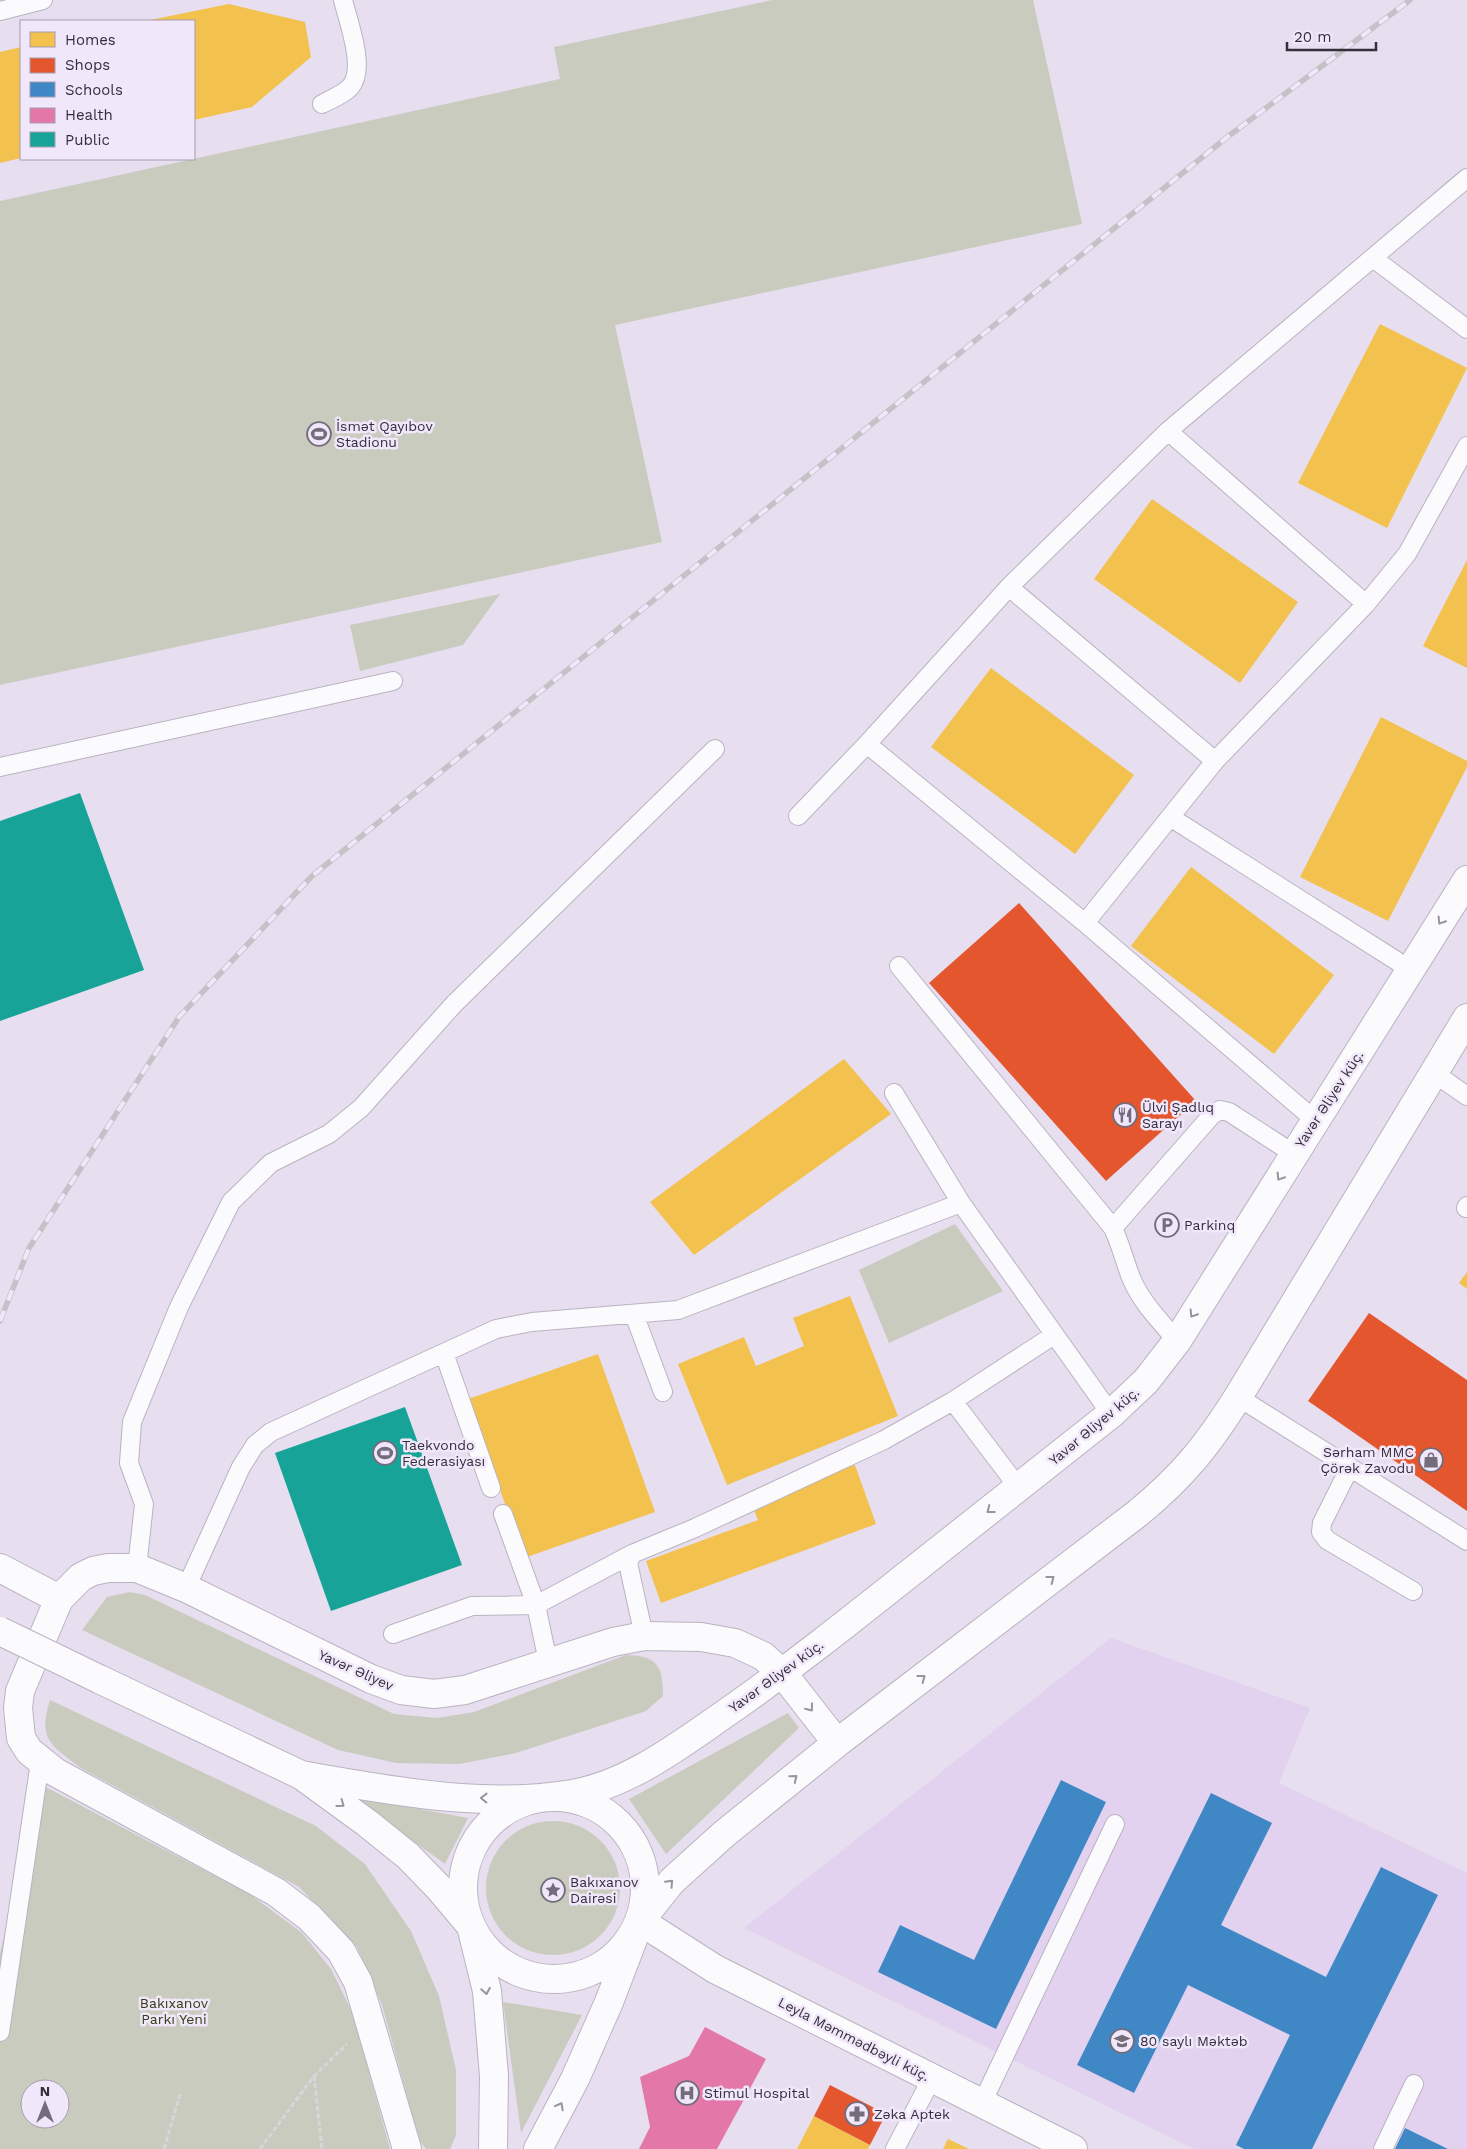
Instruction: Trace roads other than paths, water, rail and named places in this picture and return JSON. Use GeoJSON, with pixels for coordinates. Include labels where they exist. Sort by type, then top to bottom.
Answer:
{"type":"FeatureCollection","features":[{"type":"Feature","properties":{"kind":"main road","name":"Yavər Əliyev küç."},"geometry":{"type":"LineString","coordinates":[[550,1797],[574,1794],[620,1780],[701,1730],[783,1674],[1111,1414],[1146,1381],[1177,1340],[1467,880]]}},
{"type":"Feature","properties":{"kind":"main road"},"geometry":{"type":"LineString","coordinates":[[0,1631],[301,1775],[367,1823],[408,1856],[439,1888],[471,1926],[485,1949],[506,1966],[530,1976],[557,1980],[583,1975],[607,1963],[627,1944],[640,1921],[672,1880],[691,1863],[837,1743],[1166,1490],[1192,1463],[1213,1436],[1434,1073],[1464,1029]]}},
{"type":"Feature","properties":{"kind":"main road"},"geometry":{"type":"LineString","coordinates":[[0,1568],[59,1598],[20,1691],[18,1708],[21,1738],[29,1751],[40,1762],[276,1892],[310,1917],[341,1951],[358,1982],[407,2149]]}},
{"type":"Feature","properties":{"kind":"main road","name":"Yavər Əliyev"},"geometry":{"type":"LineString","coordinates":[[59,1598],[81,1577],[93,1572],[108,1568],[137,1568],[186,1588],[371,1679],[402,1690],[434,1694],[465,1690],[613,1642],[644,1636],[702,1637],[735,1643],[763,1656],[783,1674],[837,1743]]}},
{"type":"Feature","properties":{"kind":"main road"},"geometry":{"type":"LineString","coordinates":[[301,1775],[430,1795],[573,1799],[594,1806],[613,1819],[629,1835],[640,1855],[645,1877],[645,1899],[640,1921],[610,2002],[575,2079],[538,2149]]}},
{"type":"Feature","properties":{"kind":"main road"},"geometry":{"type":"LineString","coordinates":[[493,2149],[494,2076],[487,1991],[463,1898],[465,1868],[476,1841],[495,1818],[521,1803],[550,1797]]}},
{"type":"Feature","properties":{"kind":"main road","name":"Leyla Məmmədbəyli küç."},"geometry":{"type":"LineString","coordinates":[[640,1921],[715,1970],[1073,2149]]}},
{"type":"Feature","properties":{"kind":"lane"},"geometry":{"type":"LineString","coordinates":[[0,11],[44,0]]}},
{"type":"Feature","properties":{"kind":"lane"},"geometry":{"type":"LineString","coordinates":[[322,104],[350,88],[356,79],[358,65],[343,0]]}},
{"type":"Feature","properties":{"kind":"lane"},"geometry":{"type":"LineString","coordinates":[[798,816],[867,744],[1009,587],[1168,431],[1467,178]]}},
{"type":"Feature","properties":{"kind":"lane"},"geometry":{"type":"LineString","coordinates":[[1373,258],[1467,329]]}},
{"type":"Feature","properties":{"kind":"lane"},"geometry":{"type":"LineString","coordinates":[[1168,431],[1366,604]]}},
{"type":"Feature","properties":{"kind":"lane"},"geometry":{"type":"LineString","coordinates":[[1085,923],[1216,761],[1366,604],[1407,554],[1467,446]]}},
{"type":"Feature","properties":{"kind":"lane"},"geometry":{"type":"LineString","coordinates":[[1009,587],[1216,761]]}},
{"type":"Feature","properties":{"kind":"lane"},"geometry":{"type":"LineString","coordinates":[[0,767],[393,681]]}},
{"type":"Feature","properties":{"kind":"lane"},"geometry":{"type":"LineString","coordinates":[[867,744],[1085,923],[1316,1121]]}},
{"type":"Feature","properties":{"kind":"lane"},"geometry":{"type":"LineString","coordinates":[[137,1568],[144,1504],[129,1463],[132,1422],[179,1307],[231,1202],[271,1163],[329,1134],[361,1108],[454,1004],[715,749]]}},
{"type":"Feature","properties":{"kind":"lane"},"geometry":{"type":"LineString","coordinates":[[1170,817],[1411,970]]}},
{"type":"Feature","properties":{"kind":"lane"},"geometry":{"type":"LineString","coordinates":[[899,966],[1113,1228],[1122,1248],[1132,1281],[1147,1305],[1177,1340]]}},
{"type":"Feature","properties":{"kind":"lane"},"geometry":{"type":"LineString","coordinates":[[1434,1073],[1467,1096]]}},
{"type":"Feature","properties":{"kind":"lane"},"geometry":{"type":"LineString","coordinates":[[894,1093],[960,1203],[1111,1414]]}},
{"type":"Feature","properties":{"kind":"lane"},"geometry":{"type":"LineString","coordinates":[[1113,1228],[1212,1116],[1220,1110],[1229,1112],[1294,1154]]}},
{"type":"Feature","properties":{"kind":"lane"},"geometry":{"type":"LineString","coordinates":[[186,1588],[241,1467],[255,1445],[271,1432],[496,1329],[532,1322],[678,1310],[960,1203]]}},
{"type":"Feature","properties":{"kind":"lane"},"geometry":{"type":"LineString","coordinates":[[634,1314],[663,1392]]}},
{"type":"Feature","properties":{"kind":"lane"},"geometry":{"type":"LineString","coordinates":[[393,1634],[472,1606],[536,1605],[632,1554],[696,1528],[884,1440],[953,1402],[1054,1335]]}},
{"type":"Feature","properties":{"kind":"lane"},"geometry":{"type":"LineString","coordinates":[[444,1353],[491,1488]]}},
{"type":"Feature","properties":{"kind":"lane"},"geometry":{"type":"LineString","coordinates":[[1238,1396],[1467,1541]]}},
{"type":"Feature","properties":{"kind":"lane"},"geometry":{"type":"LineString","coordinates":[[953,1402],[1018,1488]]}},
{"type":"Feature","properties":{"kind":"lane"},"geometry":{"type":"LineString","coordinates":[[1350,1467],[1322,1523],[1321,1532],[1327,1540],[1413,1591]]}},
{"type":"Feature","properties":{"kind":"lane"},"geometry":{"type":"LineString","coordinates":[[503,1514],[536,1605],[548,1662]]}},
{"type":"Feature","properties":{"kind":"lane"},"geometry":{"type":"LineString","coordinates":[[632,1554],[628,1563],[644,1636]]}},
{"type":"Feature","properties":{"kind":"lane"},"geometry":{"type":"LineString","coordinates":[[0,2032],[40,1762]]}},
{"type":"Feature","properties":{"kind":"lane"},"geometry":{"type":"LineString","coordinates":[[982,2103],[1115,1824]]}},
{"type":"Feature","properties":{"kind":"lane"},"geometry":{"type":"LineString","coordinates":[[895,2149],[932,2078]]}},
{"type":"Feature","properties":{"kind":"lane"},"geometry":{"type":"LineString","coordinates":[[1383,2149],[1414,2084]]}},
{"type":"Feature","properties":{"kind":"railway"},"geometry":{"type":"LineString","coordinates":[[0,1321],[29,1248],[179,1017],[312,876],[1226,138],[1410,0]]}},
{"type":"Feature","properties":{"kind":"place","name":"İsmət Qayıbov Stadionu"},"geometry":{"type":"Point","coordinates":[319,434]}},
{"type":"Feature","properties":{"kind":"place","name":"Ülvi Şadlıq Sarayı"},"geometry":{"type":"Point","coordinates":[1125,1115]}},
{"type":"Feature","properties":{"kind":"place","name":"Parkinq"},"geometry":{"type":"Point","coordinates":[1167,1225]}},
{"type":"Feature","properties":{"kind":"place","name":"Taekvondo Federasiyası"},"geometry":{"type":"Point","coordinates":[385,1453]}},
{"type":"Feature","properties":{"kind":"place","name":"Sərham MMC Çörək Zavodu"},"geometry":{"type":"Point","coordinates":[1431,1460]}},
{"type":"Feature","properties":{"kind":"place","name":"Bakıxanov Dairəsi"},"geometry":{"type":"Point","coordinates":[553,1890]}},
{"type":"Feature","properties":{"kind":"place","name":"80 saylı Məktəb"},"geometry":{"type":"Point","coordinates":[1122,2041]}},
{"type":"Feature","properties":{"kind":"place","name":"Stimul Hospital"},"geometry":{"type":"Point","coordinates":[687,2093]}},
{"type":"Feature","properties":{"kind":"place","name":"Zəka Aptek"},"geometry":{"type":"Point","coordinates":[857,2114]}},
{"type":"Feature","properties":{"kind":"park label","name":"Bakıxanov Parkı Yeni"},"geometry":{"type":"Point","coordinates":[174,2012]}}]}
